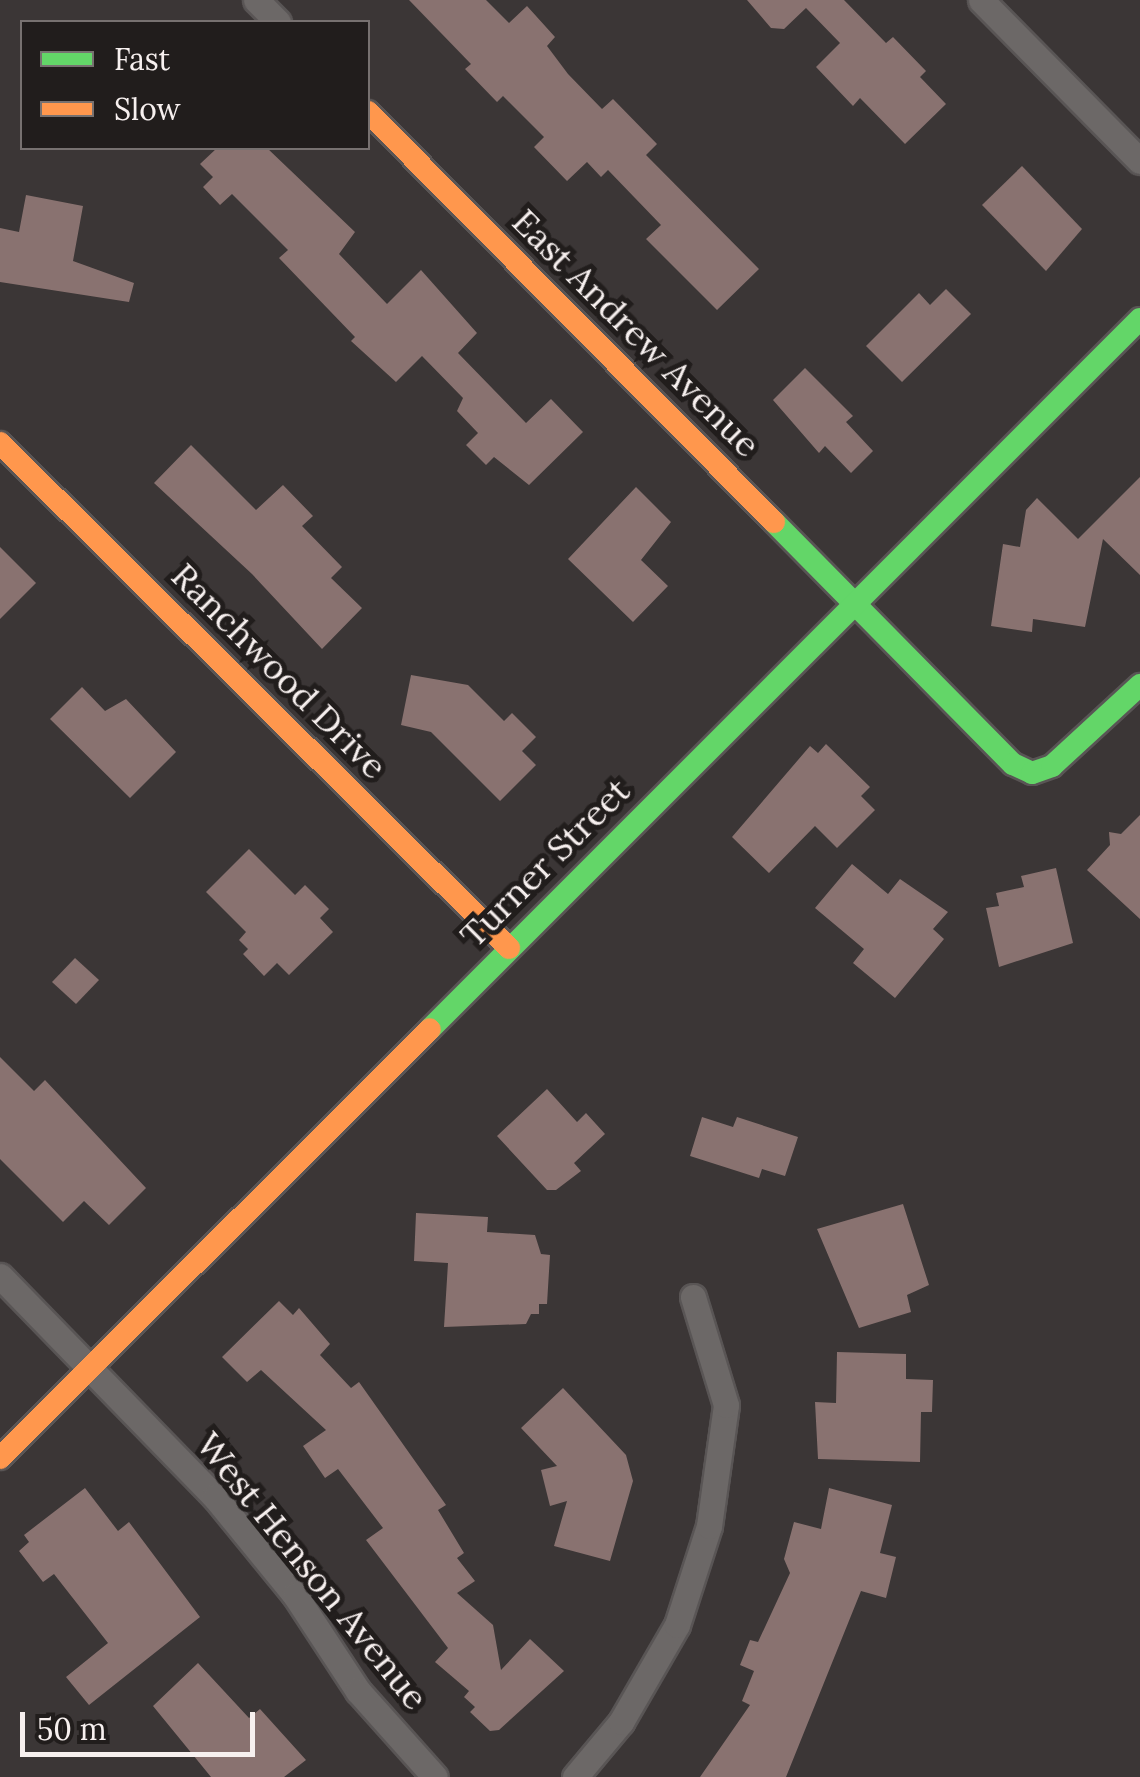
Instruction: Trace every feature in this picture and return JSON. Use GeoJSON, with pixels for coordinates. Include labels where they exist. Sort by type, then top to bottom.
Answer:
{"type":"FeatureCollection","features":[{"type":"Feature","properties":{"kind":"street"},"geometry":{"type":"LineString","coordinates":[[256,0],[276,20]]}},
{"type":"Feature","properties":{"kind":"street"},"geometry":{"type":"LineString","coordinates":[[980,0],[1140,160]]}},
{"type":"Feature","properties":{"kind":"street","name":"East Andrew Avenue"},"geometry":{"type":"LineString","coordinates":[[370,114],[996,748],[1032,773],[1072,751],[1140,685]]}},
{"type":"Feature","properties":{"kind":"street","name":"Turner Street"},"geometry":{"type":"LineString","coordinates":[[0,1458],[1140,320]]}},
{"type":"Feature","properties":{"kind":"street","name":"Ranchwood Drive"},"geometry":{"type":"LineString","coordinates":[[0,443],[509,948]]}},
{"type":"Feature","properties":{"kind":"street","name":"West Henson Avenue"},"geometry":{"type":"LineString","coordinates":[[0,1276],[215,1496],[295,1595],[358,1691],[435,1777]]}},
{"type":"Feature","properties":{"kind":"street"},"geometry":{"type":"LineString","coordinates":[[574,1777],[621,1722],[677,1625],[709,1526],[726,1406],[693,1296]]}},
{"type":"Feature","properties":{"kind":"building"},"geometry":{"type":"Polygon","coordinates":[[[409,0],[486,0],[509,23],[527,6],[555,37],[547,46],[568,74],[602,109],[613,99],[657,144],[646,155],[759,269],[717,310],[646,239],[661,225],[608,170],[601,177],[587,162],[567,181],[534,147],[544,137],[503,96],[497,102],[465,69],[471,64],[409,0]]]}},
{"type":"Feature","properties":{"kind":"building"},"geometry":{"type":"Polygon","coordinates":[[[747,0],[844,0],[886,43],[893,37],[926,71],[920,77],[946,104],[905,144],[860,98],[853,106],[816,67],[840,43],[806,8],[784,29],[771,28],[747,0]]]}},
{"type":"Feature","properties":{"kind":"building"},"geometry":{"type":"Polygon","coordinates":[[[215,150],[269,150],[355,232],[339,254],[387,304],[421,270],[477,333],[458,353],[526,423],[551,399],[583,432],[529,485],[494,457],[486,465],[466,445],[478,433],[457,411],[463,398],[422,356],[396,382],[351,341],[355,337],[279,258],[288,250],[232,194],[220,205],[203,187],[213,177],[200,164],[215,150]]]}},
{"type":"Feature","properties":{"kind":"building"},"geometry":{"type":"Polygon","coordinates":[[[1022,166],[1082,229],[1046,271],[982,205],[1022,166]]]}},
{"type":"Feature","properties":{"kind":"building"},"geometry":{"type":"Polygon","coordinates":[[[26,195],[83,206],[73,261],[134,283],[129,302],[0,282],[0,228],[19,232],[26,195]]]}},
{"type":"Feature","properties":{"kind":"building"},"geometry":{"type":"Polygon","coordinates":[[[946,289],[971,314],[902,382],[866,346],[919,293],[930,305],[946,289]]]}},
{"type":"Feature","properties":{"kind":"building"},"geometry":{"type":"Polygon","coordinates":[[[805,368],[853,416],[846,422],[873,451],[851,473],[825,446],[819,453],[773,400],[805,368]]]}},
{"type":"Feature","properties":{"kind":"building"},"geometry":{"type":"Polygon","coordinates":[[[191,445],[256,510],[283,485],[313,516],[302,526],[342,567],[331,578],[362,608],[322,649],[252,574],[154,483],[191,445]]]}},
{"type":"Feature","properties":{"kind":"building"},"geometry":{"type":"Polygon","coordinates":[[[1140,477],[1140,575],[1103,539],[1085,627],[1033,619],[1032,632],[991,626],[1003,544],[1020,547],[1026,510],[1037,498],[1078,539],[1140,477]]]}},
{"type":"Feature","properties":{"kind":"building"},"geometry":{"type":"Polygon","coordinates":[[[636,487],[671,522],[641,560],[668,586],[633,622],[568,559],[636,487]]]}},
{"type":"Feature","properties":{"kind":"building"},"geometry":{"type":"Polygon","coordinates":[[[0,547],[36,583],[0,619],[0,547]]]}},
{"type":"Feature","properties":{"kind":"building"},"geometry":{"type":"Polygon","coordinates":[[[411,675],[468,685],[504,721],[512,713],[536,737],[522,751],[536,765],[500,801],[431,732],[401,725],[411,675]]]}},
{"type":"Feature","properties":{"kind":"building"},"geometry":{"type":"Polygon","coordinates":[[[82,687],[105,711],[126,699],[176,752],[130,798],[50,719],[82,687]]]}},
{"type":"Feature","properties":{"kind":"building"},"geometry":{"type":"Polygon","coordinates":[[[826,744],[870,787],[861,796],[875,810],[837,848],[815,826],[769,873],[732,837],[810,746],[818,753],[826,744]]]}},
{"type":"Feature","properties":{"kind":"building"},"geometry":{"type":"Polygon","coordinates":[[[1140,815],[1140,919],[1087,870],[1110,845],[1109,832],[1121,834],[1140,815]]]}},
{"type":"Feature","properties":{"kind":"building"},"geometry":{"type":"Polygon","coordinates":[[[249,849],[295,895],[305,885],[329,909],[320,918],[333,932],[289,975],[277,963],[264,976],[243,954],[248,949],[239,940],[246,932],[206,892],[249,849]]]}},
{"type":"Feature","properties":{"kind":"building"},"geometry":{"type":"Polygon","coordinates":[[[852,864],[888,894],[900,879],[948,912],[933,929],[944,939],[895,998],[853,963],[864,949],[815,908],[852,864]]]}},
{"type":"Feature","properties":{"kind":"building"},"geometry":{"type":"Polygon","coordinates":[[[1056,868],[1073,943],[999,967],[986,908],[999,906],[996,893],[1024,887],[1021,876],[1056,868]]]}},
{"type":"Feature","properties":{"kind":"building"},"geometry":{"type":"Polygon","coordinates":[[[75,958],[99,980],[76,1004],[52,982],[75,958]]]}},
{"type":"Feature","properties":{"kind":"building"},"geometry":{"type":"Polygon","coordinates":[[[0,1057],[34,1091],[45,1080],[146,1188],[109,1225],[84,1201],[63,1222],[0,1159],[0,1057]]]}},
{"type":"Feature","properties":{"kind":"building"},"geometry":{"type":"Polygon","coordinates":[[[547,1089],[577,1122],[586,1113],[605,1134],[574,1163],[581,1171],[556,1190],[547,1190],[497,1136],[547,1089]]]}},
{"type":"Feature","properties":{"kind":"building"},"geometry":{"type":"Polygon","coordinates":[[[702,1117],[733,1127],[737,1117],[798,1137],[785,1176],[762,1169],[759,1178],[690,1156],[702,1117]]]}},
{"type":"Feature","properties":{"kind":"building"},"geometry":{"type":"Polygon","coordinates":[[[903,1204],[929,1285],[907,1295],[911,1312],[859,1328],[817,1229],[903,1204]]]}},
{"type":"Feature","properties":{"kind":"building"},"geometry":{"type":"Polygon","coordinates":[[[416,1213],[488,1217],[487,1232],[535,1235],[541,1254],[550,1255],[547,1304],[539,1304],[539,1314],[531,1314],[526,1324],[444,1327],[448,1263],[414,1261],[416,1213]]]}},
{"type":"Feature","properties":{"kind":"building"},"geometry":{"type":"Polygon","coordinates":[[[279,1301],[293,1315],[299,1308],[330,1344],[320,1355],[351,1388],[359,1382],[446,1505],[438,1510],[464,1553],[457,1558],[475,1581],[457,1593],[493,1625],[501,1670],[530,1639],[564,1671],[499,1730],[490,1731],[470,1712],[475,1707],[464,1697],[469,1691],[435,1662],[448,1648],[366,1540],[383,1528],[338,1469],[325,1478],[303,1446],[326,1430],[261,1370],[247,1382],[222,1357],[279,1301]]]}},
{"type":"Feature","properties":{"kind":"building"},"geometry":{"type":"Polygon","coordinates":[[[837,1352],[906,1354],[906,1379],[933,1380],[932,1412],[921,1412],[920,1462],[818,1459],[815,1402],[836,1403],[837,1352]]]}},
{"type":"Feature","properties":{"kind":"building"},"geometry":{"type":"Polygon","coordinates":[[[563,1388],[626,1455],[633,1481],[610,1561],[554,1546],[567,1501],[550,1506],[541,1470],[557,1466],[521,1428],[563,1388]]]}},
{"type":"Feature","properties":{"kind":"building"},"geometry":{"type":"Polygon","coordinates":[[[85,1488],[118,1531],[129,1522],[200,1617],[89,1705],[66,1677],[108,1643],[54,1574],[43,1582],[19,1551],[29,1542],[24,1535],[85,1488]]]}},
{"type":"Feature","properties":{"kind":"building"},"geometry":{"type":"Polygon","coordinates":[[[829,1488],[892,1505],[880,1553],[896,1557],[886,1598],[861,1591],[786,1777],[700,1777],[750,1705],[742,1701],[754,1671],[740,1665],[750,1640],[758,1642],[790,1573],[784,1559],[794,1522],[821,1529],[829,1488]]]}},
{"type":"Feature","properties":{"kind":"building"},"geometry":{"type":"Polygon","coordinates":[[[198,1663],[249,1718],[260,1709],[306,1760],[284,1777],[211,1777],[153,1706],[198,1663]]]}},
{"type":"Feature","properties":{"kind":"traffic: fast"},"geometry":{"type":"LineString","coordinates":[[430,1029],[1140,319]]}},
{"type":"Feature","properties":{"kind":"traffic: fast"},"geometry":{"type":"LineString","coordinates":[[774,522],[1013,764],[1032,773],[1052,766],[1140,685]]}},
{"type":"Feature","properties":{"kind":"traffic: slow"},"geometry":{"type":"LineString","coordinates":[[370,114],[774,522]]}},
{"type":"Feature","properties":{"kind":"traffic: slow"},"geometry":{"type":"LineString","coordinates":[[0,443],[509,948]]}},
{"type":"Feature","properties":{"kind":"traffic: slow"},"geometry":{"type":"LineString","coordinates":[[0,1458],[430,1029]]}}]}
